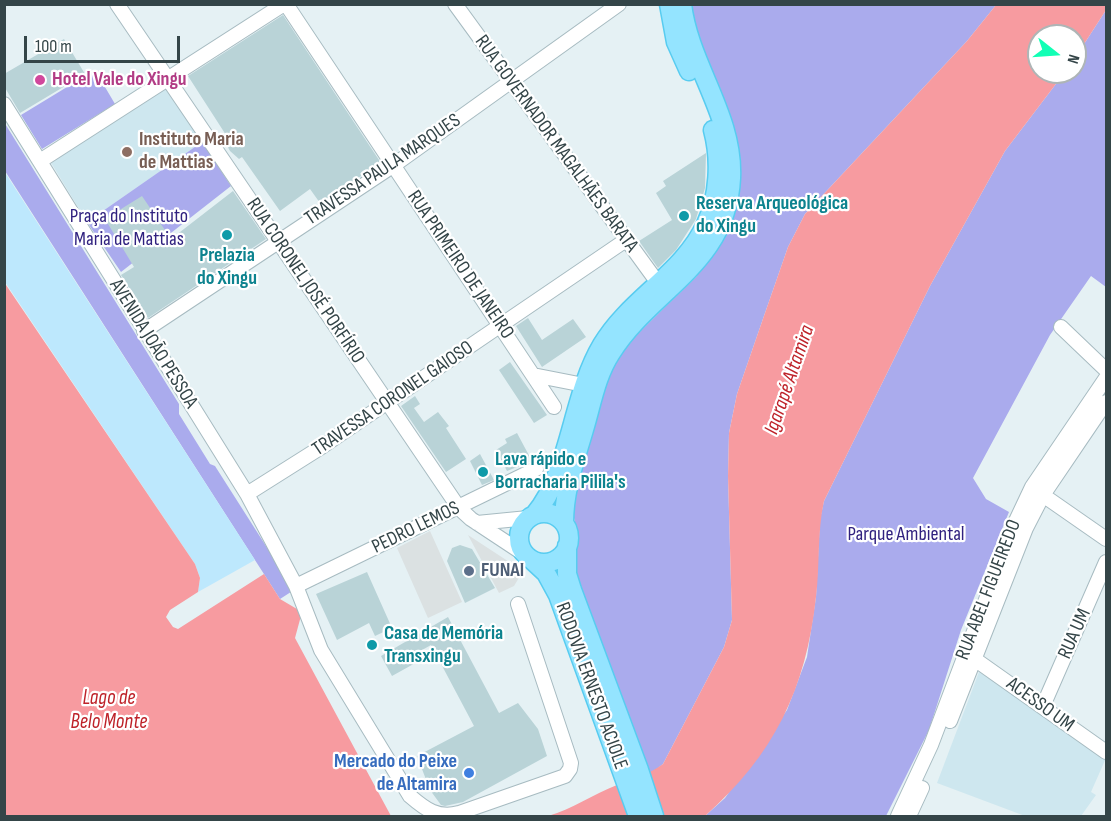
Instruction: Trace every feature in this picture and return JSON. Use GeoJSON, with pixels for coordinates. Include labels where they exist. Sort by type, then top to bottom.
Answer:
{"type":"FeatureCollection","features":[{"type":"Feature","properties":{"kind":"main road"},"geometry":{"type":"LineString","coordinates":[[532,516],[551,514],[564,523],[568,530],[567,546],[557,559],[549,562],[530,558],[519,541],[522,525],[532,516],[553,486],[594,359],[613,329],[690,250],[707,224],[716,191],[717,148],[711,125],[676,42],[669,4]]}},
{"type":"Feature","properties":{"kind":"main road"},"geometry":{"type":"LineString","coordinates":[[564,523],[565,498],[573,466],[597,386],[610,354],[637,321],[703,256],[717,231],[727,203],[731,180],[729,144],[723,120],[693,51],[684,22],[682,4]]}},
{"type":"Feature","properties":{"kind":"main road","name":"RODOVIA ERNESTO ACIOLE"},"geometry":{"type":"LineString","coordinates":[[567,546],[567,574],[632,773],[638,816]]}},
{"type":"Feature","properties":{"kind":"main road","name":"RODOVIA ERNESTO ACIOLE"},"geometry":{"type":"LineString","coordinates":[[530,558],[546,573],[558,595],[632,773]]}},
{"type":"Feature","properties":{"kind":"main road"},"geometry":{"type":"LineString","coordinates":[[632,773],[654,816]]}},
{"type":"Feature","properties":{"kind":"street","name":"RUA CORONEL JOSÉ PORFÍRIO"},"geometry":{"type":"LineString","coordinates":[[117,4],[459,508],[477,523],[530,558]]}},
{"type":"Feature","properties":{"kind":"street"},"geometry":{"type":"LineString","coordinates":[[40,161],[285,4]]}},
{"type":"Feature","properties":{"kind":"street","name":"RUA PRIMEIRO DE JANEIRO"},"geometry":{"type":"LineString","coordinates":[[285,4],[554,407]]}},
{"type":"Feature","properties":{"kind":"street","name":"RUA GOVERNADOR MAGALHÃES BARATA"},"geometry":{"type":"LineString","coordinates":[[455,4],[510,83],[658,283]]}},
{"type":"Feature","properties":{"kind":"street","name":"TRAVESSA PAULA MARQUES"},"geometry":{"type":"LineString","coordinates":[[144,331],[394,165],[619,4]]}},
{"type":"Feature","properties":{"kind":"street","name":"AVENIDA JOÃO PESSOA"},"geometry":{"type":"LineString","coordinates":[[4,104],[248,494],[296,586],[321,650],[410,796],[424,808],[447,816],[565,776],[570,769],[518,604]]}},
{"type":"Feature","properties":{"kind":"street","name":"TRAVESSA CORONEL GAIOSO"},"geometry":{"type":"LineString","coordinates":[[248,494],[626,240]]}},
{"type":"Feature","properties":{"kind":"street"},"geometry":{"type":"LineString","coordinates":[[1060,327],[1107,370]]}},
{"type":"Feature","properties":{"kind":"street"},"geometry":{"type":"LineString","coordinates":[[533,375],[584,385]]}},
{"type":"Feature","properties":{"kind":"street","name":"RUA ABEL FIGUEIREDO"},"geometry":{"type":"LineString","coordinates":[[898,816],[932,745],[969,655],[1026,528],[1037,491],[1107,378]]}},
{"type":"Feature","properties":{"kind":"street","name":"RUA ABEL FIGUEIREDO"},"geometry":{"type":"LineString","coordinates":[[1037,491],[1107,402]]}},
{"type":"Feature","properties":{"kind":"street","name":"PEDRO LEMOS"},"geometry":{"type":"LineString","coordinates":[[296,586],[459,508],[536,468]]}},
{"type":"Feature","properties":{"kind":"street"},"geometry":{"type":"LineString","coordinates":[[1037,491],[1107,539]]}},
{"type":"Feature","properties":{"kind":"street"},"geometry":{"type":"LineString","coordinates":[[477,523],[532,516]]}},
{"type":"Feature","properties":{"kind":"street","name":"RUA UM"},"geometry":{"type":"LineString","coordinates":[[1043,706],[1107,562]]}},
{"type":"Feature","properties":{"kind":"street","name":"RUA ABEL FIGUEIREDO"},"geometry":{"type":"LineString","coordinates":[[909,816],[939,749],[969,655]]}},
{"type":"Feature","properties":{"kind":"street","name":"ACESSO UM"},"geometry":{"type":"LineString","coordinates":[[969,655],[1107,752]]}},
{"type":"Feature","properties":{"kind":"shaded area","name":"Instituto Maria de Mattias"},"geometry":{"type":"Polygon","coordinates":[[[167,88],[202,142],[87,222],[50,161],[167,88]]]}},
{"type":"Feature","properties":{"kind":"shaded area"},"geometry":{"type":"Polygon","coordinates":[[[430,531],[462,602],[428,618],[397,548],[430,531]]]}},
{"type":"Feature","properties":{"kind":"shaded area"},"geometry":{"type":"Polygon","coordinates":[[[468,535],[523,571],[514,586],[499,593],[468,535]]]}},
{"type":"Feature","properties":{"kind":"shaded area"},"geometry":{"type":"Polygon","coordinates":[[[979,672],[1070,729],[1106,758],[1091,792],[1096,795],[1081,816],[1025,816],[937,783],[979,672]]]}},
{"type":"Feature","properties":{"kind":"green space"},"geometry":{"type":"Polygon","coordinates":[[[692,5],[996,5],[967,41],[805,214],[788,247],[737,394],[729,433],[732,620],[724,647],[663,764],[649,775],[573,568],[578,536],[572,509],[572,494],[611,371],[629,342],[696,277],[721,240],[737,147],[733,123],[695,30],[692,5]]]}},
{"type":"Feature","properties":{"kind":"green space","name":"Parque Ambiental"},"geometry":{"type":"Polygon","coordinates":[[[1106,10],[1106,287],[1091,276],[1050,335],[973,478],[986,499],[1009,512],[961,630],[929,730],[886,816],[705,816],[725,798],[787,710],[807,657],[816,597],[820,519],[824,501],[930,286],[1005,151],[1056,84],[1087,84],[1087,39],[1106,10]]]}},
{"type":"Feature","properties":{"kind":"green space"},"geometry":{"type":"Polygon","coordinates":[[[95,70],[115,104],[42,149],[21,115],[95,70]]]}},
{"type":"Feature","properties":{"kind":"green space"},"geometry":{"type":"Polygon","coordinates":[[[4,122],[179,404],[179,414],[294,590],[280,599],[5,171],[4,122]]]}},
{"type":"Feature","properties":{"kind":"green space","name":"Praça do Instituto Maria de Mattias"},"geometry":{"type":"Polygon","coordinates":[[[202,142],[231,186],[121,272],[87,222],[202,142]]]}},
{"type":"Feature","properties":{"kind":"sand"},"geometry":{"type":"Polygon","coordinates":[[[4,171],[255,560],[198,592],[200,578],[195,564],[5,282],[4,171]]]}},
{"type":"Feature","properties":{"kind":"water","name":"Igarapé Altamira"},"geometry":{"type":"Polygon","coordinates":[[[996,5],[1106,5],[1106,10],[1087,39],[1087,24],[1027,24],[1027,84],[1056,84],[1005,151],[930,286],[824,501],[811,630],[795,691],[783,718],[750,769],[705,816],[548,816],[646,774],[663,764],[724,647],[732,620],[729,433],[737,394],[788,247],[805,214],[967,41],[996,5]]]}},
{"type":"Feature","properties":{"kind":"water","name":"Lago de Belo Monte"},"geometry":{"type":"Polygon","coordinates":[[[4,282],[195,564],[200,578],[198,592],[170,610],[166,617],[173,627],[178,629],[264,574],[280,599],[302,612],[295,638],[391,816],[5,816],[4,282]]]}},
{"type":"Feature","properties":{"kind":"building"},"geometry":{"type":"Polygon","coordinates":[[[283,15],[381,163],[320,203],[310,189],[280,211],[242,157],[239,159],[230,151],[225,142],[226,135],[188,76],[283,15]]]}},
{"type":"Feature","properties":{"kind":"building","name":"Hotel Vale do Xingu"},"geometry":{"type":"Polygon","coordinates":[[[64,39],[85,74],[20,113],[4,86],[4,74],[64,39]]]}},
{"type":"Feature","properties":{"kind":"building","name":"Reserva Arqueológica do Xingu"},"geometry":{"type":"Polygon","coordinates":[[[706,153],[705,188],[696,219],[676,250],[658,268],[639,241],[672,220],[656,193],[666,186],[663,181],[706,153]]]}},
{"type":"Feature","properties":{"kind":"building"},"geometry":{"type":"Polygon","coordinates":[[[233,191],[266,239],[148,318],[121,275],[134,267],[105,219],[142,196],[171,239],[233,191]]]}},
{"type":"Feature","properties":{"kind":"building"},"geometry":{"type":"Polygon","coordinates":[[[528,318],[542,340],[573,319],[586,337],[542,367],[516,326],[528,318]]]}},
{"type":"Feature","properties":{"kind":"building"},"geometry":{"type":"Polygon","coordinates":[[[510,362],[547,415],[534,423],[499,370],[510,362]]]}},
{"type":"Feature","properties":{"kind":"building"},"geometry":{"type":"Polygon","coordinates":[[[415,396],[420,404],[414,408],[424,422],[438,412],[449,426],[446,428],[466,459],[446,472],[401,406],[415,396]]]}},
{"type":"Feature","properties":{"kind":"building"},"geometry":{"type":"Polygon","coordinates":[[[517,433],[532,461],[507,471],[496,450],[507,443],[505,439],[517,433]]]}},
{"type":"Feature","properties":{"kind":"building","name":"Lava rápido e Borracharia Pilila's"},"geometry":{"type":"Polygon","coordinates":[[[480,454],[494,480],[482,485],[470,461],[480,454]]]}},
{"type":"Feature","properties":{"kind":"building","name":"FUNAI"},"geometry":{"type":"Polygon","coordinates":[[[460,545],[472,549],[495,588],[465,603],[447,561],[452,548],[460,545]]]}},
{"type":"Feature","properties":{"kind":"building"},"geometry":{"type":"Polygon","coordinates":[[[367,572],[392,628],[375,636],[369,623],[337,640],[316,594],[367,572]]]}},
{"type":"Feature","properties":{"kind":"building","name":"Mercado do Peixe de Altamira"},"geometry":{"type":"Polygon","coordinates":[[[448,617],[499,713],[518,703],[538,729],[547,756],[463,802],[445,806],[441,805],[430,790],[417,756],[474,726],[431,645],[415,654],[419,661],[392,676],[381,656],[448,617]]]}},
{"type":"Feature","properties":{"kind":"place","name":"Hotel Vale do Xingu"},"geometry":{"type":"Point","coordinates":[40,80]}},
{"type":"Feature","properties":{"kind":"place","name":"Instituto Maria de Mattias"},"geometry":{"type":"Point","coordinates":[127,152]}},
{"type":"Feature","properties":{"kind":"place","name":"Reserva Arqueológica do Xingu"},"geometry":{"type":"Point","coordinates":[684,216]}},
{"type":"Feature","properties":{"kind":"place","name":"Prelazia do Xingu"},"geometry":{"type":"Point","coordinates":[227,235]}},
{"type":"Feature","properties":{"kind":"place","name":"Lava rápido e Borracharia Pilila's"},"geometry":{"type":"Point","coordinates":[483,472]}},
{"type":"Feature","properties":{"kind":"place","name":"FUNAI"},"geometry":{"type":"Point","coordinates":[469,571]}},
{"type":"Feature","properties":{"kind":"place","name":"Casa de Memória Transxingu"},"geometry":{"type":"Point","coordinates":[372,645]}},
{"type":"Feature","properties":{"kind":"place","name":"Mercado do Peixe de Altamira"},"geometry":{"type":"Point","coordinates":[469,773]}}]}
